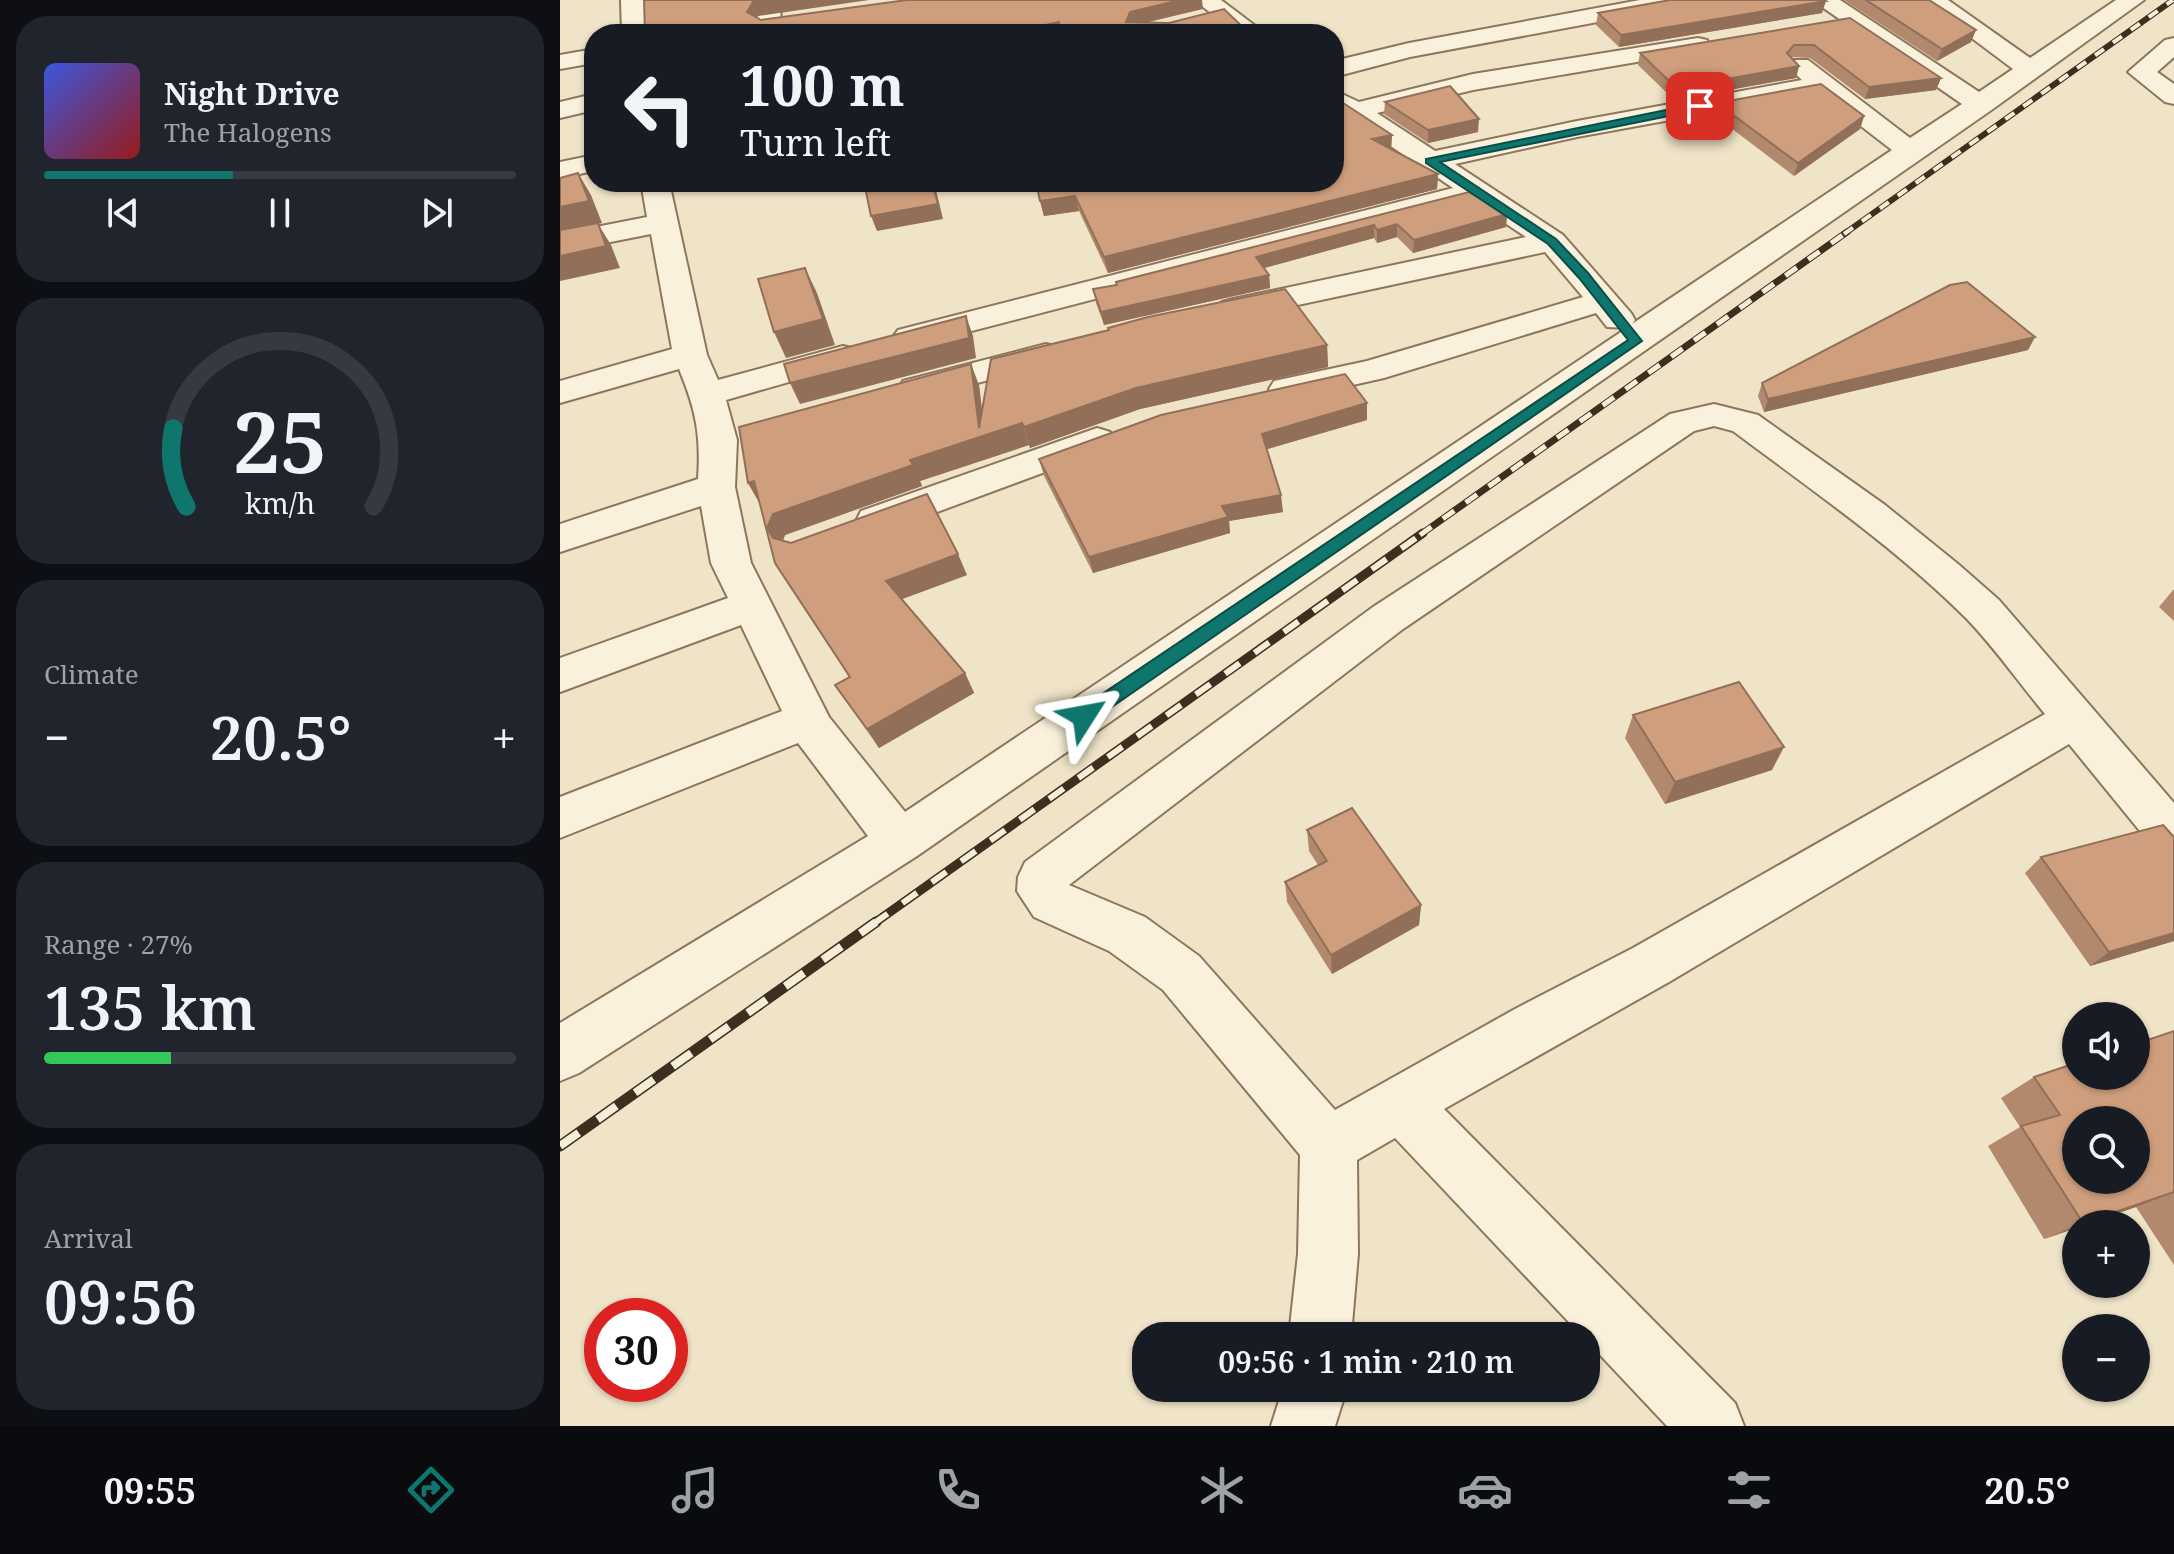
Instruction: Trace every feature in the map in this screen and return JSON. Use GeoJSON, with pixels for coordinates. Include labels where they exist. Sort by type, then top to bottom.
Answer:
{"type":"FeatureCollection","features":[{"type":"Feature","properties":{"kind":"street"},"geometry":{"type":"LineString","coordinates":[[633,0],[634,24]]}},
{"type":"Feature","properties":{"kind":"street"},"geometry":{"type":"LineString","coordinates":[[768,24],[769,0]]}},
{"type":"Feature","properties":{"kind":"street"},"geometry":{"type":"LineString","coordinates":[[1344,66],[1409,50],[1678,0]]}},
{"type":"Feature","properties":{"kind":"street"},"geometry":{"type":"LineString","coordinates":[[1933,0],[2031,70]]}},
{"type":"Feature","properties":{"kind":"street"},"geometry":{"type":"LineString","coordinates":[[560,1054],[900,841],[1981,105],[2031,70],[2111,5]]}},
{"type":"Feature","properties":{"kind":"street"},"geometry":{"type":"LineString","coordinates":[[1210,11],[1235,24]]}},
{"type":"Feature","properties":{"kind":"street"},"geometry":{"type":"LineString","coordinates":[[1822,12],[1851,19],[1981,105]]}},
{"type":"Feature","properties":{"kind":"street"},"geometry":{"type":"LineString","coordinates":[[784,24],[797,20]]}},
{"type":"Feature","properties":{"kind":"street"},"geometry":{"type":"LineString","coordinates":[[1344,103],[1715,42]]}},
{"type":"Feature","properties":{"kind":"street"},"geometry":{"type":"LineString","coordinates":[[2174,45],[2141,72],[2174,96]]}},
{"type":"Feature","properties":{"kind":"street"},"geometry":{"type":"LineString","coordinates":[[1777,48],[1911,152]]}},
{"type":"Feature","properties":{"kind":"street"},"geometry":{"type":"LineString","coordinates":[[560,62],[584,58]]}},
{"type":"Feature","properties":{"kind":"street"},"geometry":{"type":"LineString","coordinates":[[1430,161],[1577,129],[1823,84]]}},
{"type":"Feature","properties":{"kind":"street"},"geometry":{"type":"LineString","coordinates":[[1344,103],[1552,241],[1635,341]]}},
{"type":"Feature","properties":{"kind":"street"},"geometry":{"type":"LineString","coordinates":[[560,110],[584,104]]}},
{"type":"Feature","properties":{"kind":"street"},"geometry":{"type":"LineString","coordinates":[[560,170],[584,165]]}},
{"type":"Feature","properties":{"kind":"street"},"geometry":{"type":"LineString","coordinates":[[707,394],[1026,306],[1476,191]]}},
{"type":"Feature","properties":{"kind":"street"},"geometry":{"type":"LineString","coordinates":[[657,192],[690,355],[707,394],[735,436],[716,487],[731,563],[808,720],[900,841]]}},
{"type":"Feature","properties":{"kind":"street"},"geometry":{"type":"LineString","coordinates":[[560,243],[663,223]]}},
{"type":"Feature","properties":{"kind":"street"},"geometry":{"type":"LineString","coordinates":[[1209,314],[1552,241]]}},
{"type":"Feature","properties":{"kind":"street"},"geometry":{"type":"LineString","coordinates":[[1247,398],[1372,370],[1604,301]]}},
{"type":"Feature","properties":{"kind":"street"},"geometry":{"type":"LineString","coordinates":[[887,396],[1070,347]]}},
{"type":"Feature","properties":{"kind":"street"},"geometry":{"type":"LineString","coordinates":[[560,392],[690,355]]}},
{"type":"Feature","properties":{"kind":"street"},"geometry":{"type":"LineString","coordinates":[[1321,1322],[1328,1254],[1328,1145],[1181,973],[1127,934],[1051,901],[1042,891],[1042,877],[1388,618],[1683,422],[1714,415],[1745,423],[1871,514],[1984,611],[2174,837]]}},
{"type":"Feature","properties":{"kind":"street"},"geometry":{"type":"LineString","coordinates":[[846,531],[1124,430]]}},
{"type":"Feature","properties":{"kind":"street"},"geometry":{"type":"LineString","coordinates":[[560,538],[716,487]]}},
{"type":"Feature","properties":{"kind":"street"},"geometry":{"type":"LineString","coordinates":[[560,675],[752,605]]}},
{"type":"Feature","properties":{"kind":"street"},"geometry":{"type":"LineString","coordinates":[[1328,1145],[1665,957],[2074,719]]}},
{"type":"Feature","properties":{"kind":"street"},"geometry":{"type":"LineString","coordinates":[[560,818],[808,720]]}},
{"type":"Feature","properties":{"kind":"street"},"geometry":{"type":"LineString","coordinates":[[1400,1103],[1712,1426]]}},
{"type":"Feature","properties":{"kind":"street"},"geometry":{"type":"LineString","coordinates":[[1303,1426],[1311,1402]]}},
{"type":"Feature","properties":{"kind":"building"},"geometry":{"type":"Polygon","coordinates":[[[644,0],[767,0],[753,2],[747,12],[761,20],[907,0],[1180,0],[1130,12],[1126,22],[1169,23],[1224,9],[1240,24],[1059,22],[645,24],[644,0]]]}},
{"type":"Feature","properties":{"kind":"building"},"geometry":{"type":"Polygon","coordinates":[[[1670,0],[1826,1],[1621,35],[1598,13],[1670,0]]]}},
{"type":"Feature","properties":{"kind":"building"},"geometry":{"type":"Polygon","coordinates":[[[1866,0],[1929,0],[1976,30],[1942,49],[1866,0]]]}},
{"type":"Feature","properties":{"kind":"building"},"geometry":{"type":"Polygon","coordinates":[[[1850,18],[1941,78],[1869,87],[1814,45],[1794,45],[1787,53],[1799,66],[1693,85],[1685,78],[1669,81],[1640,53],[1850,18]]]}},
{"type":"Feature","properties":{"kind":"building"},"geometry":{"type":"Polygon","coordinates":[[[1821,84],[1864,116],[1798,163],[1717,103],[1821,84]]]}},
{"type":"Feature","properties":{"kind":"building"},"geometry":{"type":"Polygon","coordinates":[[[1450,86],[1479,119],[1428,130],[1385,102],[1450,86]]]}},
{"type":"Feature","properties":{"kind":"building"},"geometry":{"type":"Polygon","coordinates":[[[1344,104],[1392,135],[1372,139],[1438,174],[1104,257],[1075,196],[1040,201],[1038,192],[1344,192],[1344,104]]]}},
{"type":"Feature","properties":{"kind":"building"},"geometry":{"type":"Polygon","coordinates":[[[578,173],[589,201],[560,207],[560,178],[578,173]]]}},
{"type":"Feature","properties":{"kind":"building"},"geometry":{"type":"Polygon","coordinates":[[[866,192],[935,192],[938,204],[871,216],[866,192]]]}},
{"type":"Feature","properties":{"kind":"building"},"geometry":{"type":"Polygon","coordinates":[[[1469,192],[1507,214],[1414,240],[1397,224],[1377,230],[1374,225],[1256,257],[1269,275],[1101,312],[1093,289],[1117,285],[1116,282],[1469,192]]]}},
{"type":"Feature","properties":{"kind":"building"},"geometry":{"type":"Polygon","coordinates":[[[598,223],[606,246],[560,256],[560,230],[598,223]]]}},
{"type":"Feature","properties":{"kind":"building"},"geometry":{"type":"Polygon","coordinates":[[[805,268],[823,319],[774,332],[758,279],[805,268]]]}},
{"type":"Feature","properties":{"kind":"building"},"geometry":{"type":"Polygon","coordinates":[[[1967,282],[2035,337],[1768,399],[1762,383],[1950,285],[1967,282]]]}},
{"type":"Feature","properties":{"kind":"building"},"geometry":{"type":"Polygon","coordinates":[[[1285,289],[1327,345],[1136,388],[1024,427],[1022,423],[910,460],[913,465],[773,514],[767,528],[773,538],[791,543],[927,494],[958,554],[886,581],[965,673],[867,729],[835,685],[850,677],[775,563],[754,481],[748,483],[739,427],[971,364],[979,428],[991,359],[1109,330],[1148,317],[1285,289]]]}},
{"type":"Feature","properties":{"kind":"building"},"geometry":{"type":"Polygon","coordinates":[[[966,316],[969,338],[790,383],[784,364],[966,316]]]}},
{"type":"Feature","properties":{"kind":"building"},"geometry":{"type":"Polygon","coordinates":[[[1345,374],[1367,403],[1262,434],[1281,495],[1222,506],[1228,517],[1089,557],[1039,459],[1161,415],[1345,374]]]}},
{"type":"Feature","properties":{"kind":"building"},"geometry":{"type":"Polygon","coordinates":[[[1739,682],[1784,747],[1675,782],[1633,715],[1739,682]]]}},
{"type":"Feature","properties":{"kind":"building"},"geometry":{"type":"Polygon","coordinates":[[[1352,808],[1421,905],[1331,955],[1285,882],[1327,861],[1307,830],[1352,808]]]}},
{"type":"Feature","properties":{"kind":"building"},"geometry":{"type":"Polygon","coordinates":[[[2163,825],[2174,837],[2174,933],[2109,952],[2041,857],[2163,825]]]}},
{"type":"Feature","properties":{"kind":"building"},"geometry":{"type":"Polygon","coordinates":[[[2174,1031],[2174,1192],[2121,1210],[2075,1210],[2064,1194],[2150,1194],[2150,1106],[2062,1106],[2062,1190],[2021,1126],[2060,1115],[2034,1077],[2062,1068],[2062,1090],[2150,1090],[2150,1039],[2174,1031]]]}},
{"type":"Feature","properties":{"kind":"railway"},"geometry":{"type":"LineString","coordinates":[[1844,234],[2173,0]]}},
{"type":"Feature","properties":{"kind":"railway"},"geometry":{"type":"LineString","coordinates":[[1420,535],[1847,232]]}},
{"type":"Feature","properties":{"kind":"railway"},"geometry":{"type":"LineString","coordinates":[[873,924],[1423,533]]}},
{"type":"Feature","properties":{"kind":"railway"},"geometry":{"type":"LineString","coordinates":[[560,1146],[876,922]]}},
{"type":"Feature","properties":{"kind":"route"},"geometry":{"type":"LineString","coordinates":[[1084,716],[1635,341],[1584,275],[1552,241],[1430,161],[1700,106]]}}]}
